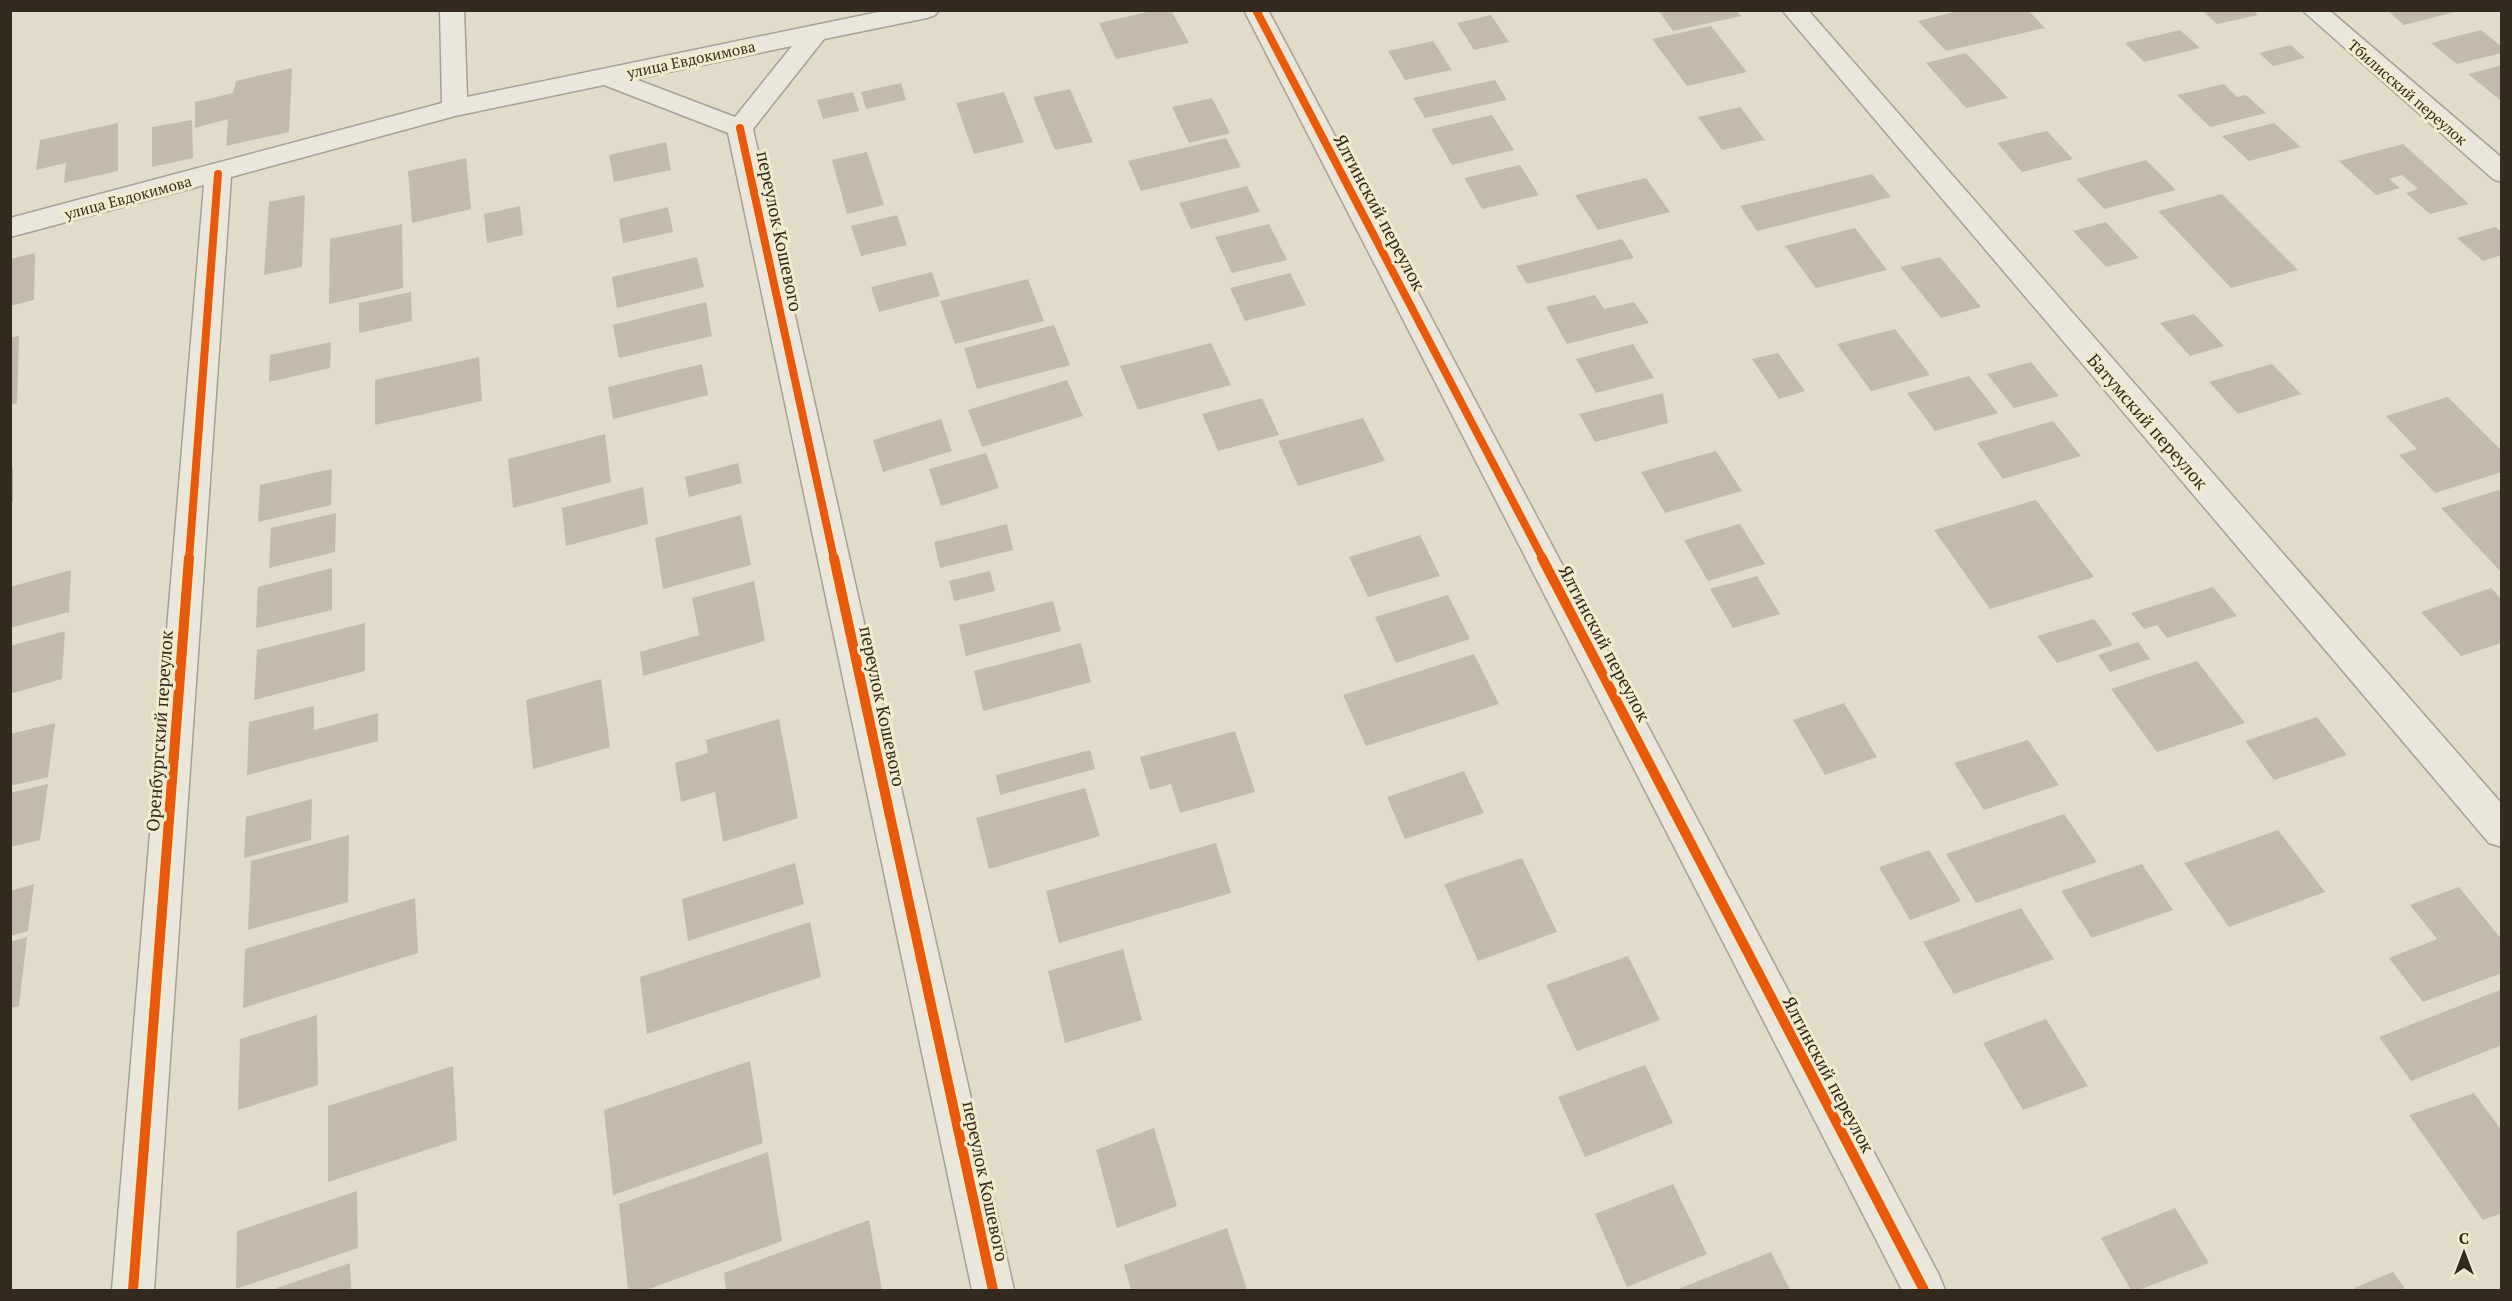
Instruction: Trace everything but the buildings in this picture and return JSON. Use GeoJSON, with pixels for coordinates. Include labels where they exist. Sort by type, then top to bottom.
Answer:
{"type":"FeatureCollection","features":[{"type":"Feature","properties":{"kind":"street"},"geometry":{"type":"LineString","coordinates":[[452,10],[454,108]]}},
{"type":"Feature","properties":{"kind":"street","name":"улица Евдокимова"},"geometry":{"type":"LineString","coordinates":[[10,228],[218,174],[454,108],[927,10]]}},
{"type":"Feature","properties":{"kind":"street","name":"Ялтинский переулок"},"geometry":{"type":"LineString","coordinates":[[1256,10],[1924,1290]]}},
{"type":"Feature","properties":{"kind":"street","name":"Батумский переулок"},"geometry":{"type":"LineString","coordinates":[[1794,10],[2502,831]]}},
{"type":"Feature","properties":{"kind":"street","name":"Тбилисский переулок"},"geometry":{"type":"LineString","coordinates":[[2314,10],[2502,173]]}},
{"type":"Feature","properties":{"kind":"street"},"geometry":{"type":"LineString","coordinates":[[606,77],[741,128],[815,34]]}},
{"type":"Feature","properties":{"kind":"street","name":"переулок Кошевого"},"geometry":{"type":"LineString","coordinates":[[741,128],[993,1290]]}},
{"type":"Feature","properties":{"kind":"street","name":"Оренбургский переулок"},"geometry":{"type":"LineString","coordinates":[[133,1290],[218,174]]}},
{"type":"Feature","properties":{"kind":"cycle path"},"geometry":{"type":"LineString","coordinates":[[1256,10],[1924,1290]]}},
{"type":"Feature","properties":{"kind":"cycle path"},"geometry":{"type":"LineString","coordinates":[[740,128],[993,1290]]}},
{"type":"Feature","properties":{"kind":"cycle path"},"geometry":{"type":"LineString","coordinates":[[133,1290],[218,174]]}}]}
